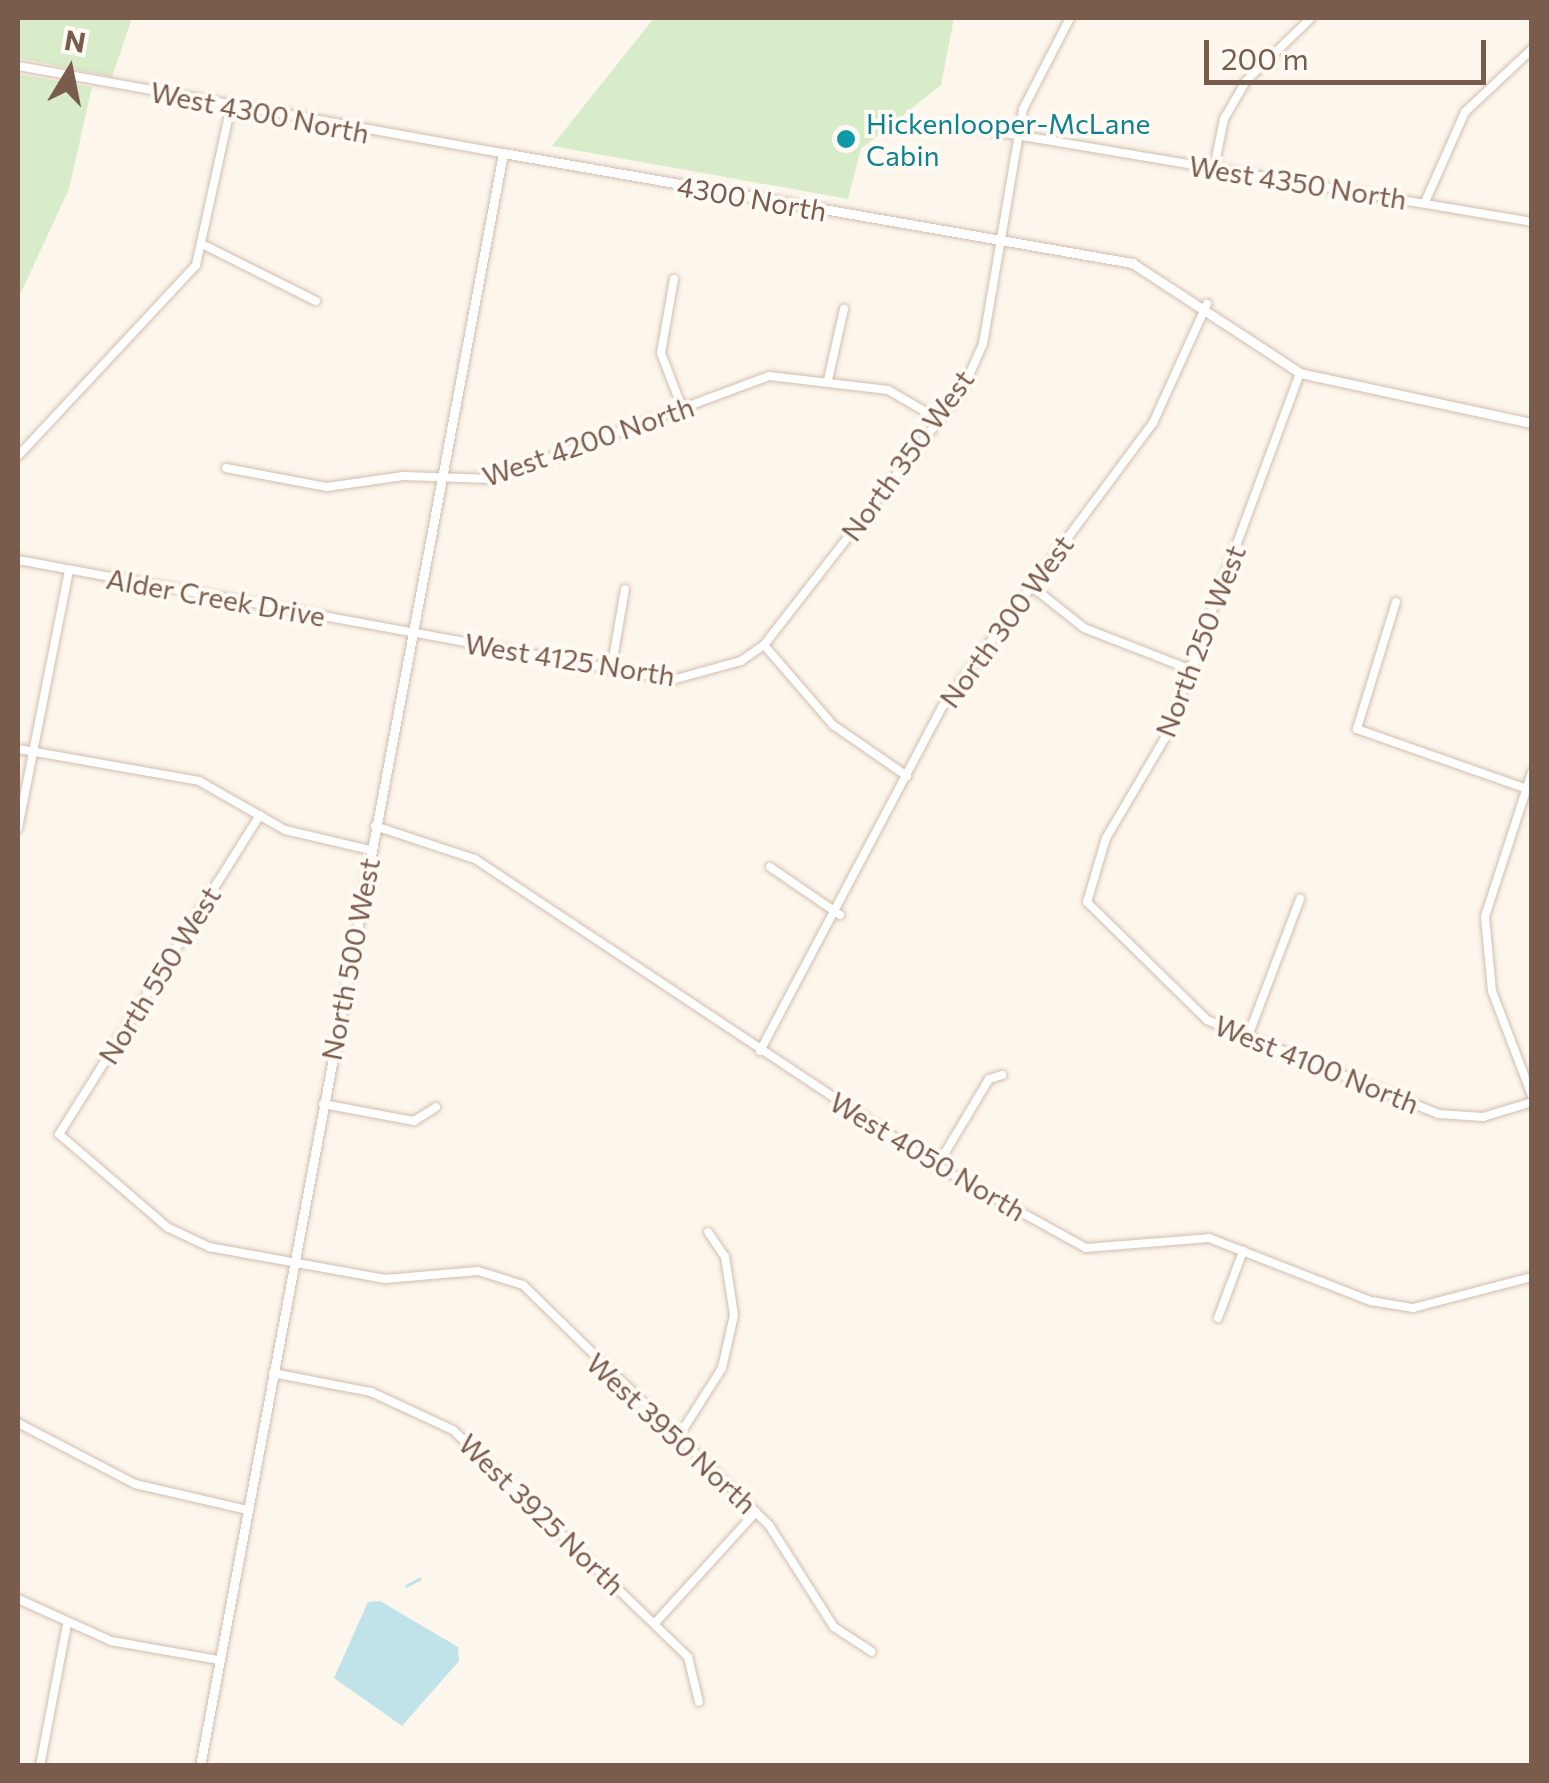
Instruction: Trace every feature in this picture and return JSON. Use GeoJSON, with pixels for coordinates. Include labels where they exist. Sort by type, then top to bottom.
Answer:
{"type":"FeatureCollection","features":[{"type":"Feature","properties":{"kind":"street","name":"North 350 West"},"geometry":{"type":"LineString","coordinates":[[764,645],[940,420],[983,344],[1018,136],[1036,68],[1070,18]]}},
{"type":"Feature","properties":{"kind":"street"},"geometry":{"type":"LineString","coordinates":[[1214,168],[1224,119],[1246,81],[1311,18]]}},
{"type":"Feature","properties":{"kind":"street"},"geometry":{"type":"LineString","coordinates":[[1425,202],[1466,112],[1532,49]]}},
{"type":"Feature","properties":{"kind":"street","name":"West 4300 North"},"geometry":{"type":"LineString","coordinates":[[18,66],[503,153]]}},
{"type":"Feature","properties":{"kind":"street"},"geometry":{"type":"LineString","coordinates":[[18,456],[206,246],[231,106]]}},
{"type":"Feature","properties":{"kind":"street","name":"West 4350 North"},"geometry":{"type":"LineString","coordinates":[[945,123],[1532,222]]}},
{"type":"Feature","properties":{"kind":"street","name":"4300 North"},"geometry":{"type":"LineString","coordinates":[[503,153],[1002,236],[1132,262],[1206,304],[1300,373]]}},
{"type":"Feature","properties":{"kind":"street","name":"North 500 West"},"geometry":{"type":"LineString","coordinates":[[200,1766],[503,153]]}},
{"type":"Feature","properties":{"kind":"street"},"geometry":{"type":"LineString","coordinates":[[206,246],[316,301]]}},
{"type":"Feature","properties":{"kind":"street"},"geometry":{"type":"LineString","coordinates":[[674,279],[661,354],[682,408]]}},
{"type":"Feature","properties":{"kind":"street","name":"North 300 West"},"geometry":{"type":"LineString","coordinates":[[760,1051],[840,915],[907,776],[974,656],[1153,423],[1206,304]]}},
{"type":"Feature","properties":{"kind":"street"},"geometry":{"type":"LineString","coordinates":[[828,380],[844,309]]}},
{"type":"Feature","properties":{"kind":"street"},"geometry":{"type":"LineString","coordinates":[[1300,373],[1532,423]]}},
{"type":"Feature","properties":{"kind":"street","name":"North 250 West"},"geometry":{"type":"LineString","coordinates":[[1087,902],[1106,838],[1192,670],[1300,373]]}},
{"type":"Feature","properties":{"kind":"street","name":"West 4200 North"},"geometry":{"type":"LineString","coordinates":[[226,468],[327,487],[403,476],[442,482],[492,479],[769,376],[888,390],[940,420]]}},
{"type":"Feature","properties":{"kind":"street","name":"Alder Creek Drive"},"geometry":{"type":"LineString","coordinates":[[18,560],[414,633]]}},
{"type":"Feature","properties":{"kind":"street"},"geometry":{"type":"LineString","coordinates":[[18,828],[36,753],[69,570]]}},
{"type":"Feature","properties":{"kind":"street"},"geometry":{"type":"LineString","coordinates":[[1030,585],[1084,628],[1192,670]]}},
{"type":"Feature","properties":{"kind":"street"},"geometry":{"type":"LineString","coordinates":[[612,670],[625,589]]}},
{"type":"Feature","properties":{"kind":"street"},"geometry":{"type":"LineString","coordinates":[[1396,602],[1357,729],[1526,788]]}},
{"type":"Feature","properties":{"kind":"street","name":"West 4125 North"},"geometry":{"type":"LineString","coordinates":[[414,633],[612,670],[699,677],[764,645]]}},
{"type":"Feature","properties":{"kind":"street"},"geometry":{"type":"LineString","coordinates":[[764,645],[833,724],[907,776]]}},
{"type":"Feature","properties":{"kind":"street"},"geometry":{"type":"LineString","coordinates":[[18,750],[200,781],[308,838],[370,850]]}},
{"type":"Feature","properties":{"kind":"street"},"geometry":{"type":"LineString","coordinates":[[1532,772],[1485,916],[1492,991],[1532,1099]]}},
{"type":"Feature","properties":{"kind":"street","name":"North 550 West"},"geometry":{"type":"LineString","coordinates":[[59,1134],[260,815]]}},
{"type":"Feature","properties":{"kind":"street","name":"West 4050 North"},"geometry":{"type":"LineString","coordinates":[[375,826],[476,859],[937,1166],[1086,1248],[1174,1234],[1243,1251],[1413,1308],[1532,1277]]}},
{"type":"Feature","properties":{"kind":"street"},"geometry":{"type":"LineString","coordinates":[[770,867],[840,915]]}},
{"type":"Feature","properties":{"kind":"street"},"geometry":{"type":"LineString","coordinates":[[1248,1036],[1300,900]]}},
{"type":"Feature","properties":{"kind":"street","name":"West 4100 North"},"geometry":{"type":"LineString","coordinates":[[1087,902],[1184,1007],[1248,1036],[1439,1114],[1483,1117],[1532,1099]]}},
{"type":"Feature","properties":{"kind":"street"},"geometry":{"type":"LineString","coordinates":[[937,1166],[989,1079],[1002,1075]]}},
{"type":"Feature","properties":{"kind":"street"},"geometry":{"type":"LineString","coordinates":[[323,1104],[414,1122],[436,1107]]}},
{"type":"Feature","properties":{"kind":"street","name":"West 3950 North"},"geometry":{"type":"LineString","coordinates":[[59,1134],[183,1238],[293,1264],[385,1279],[478,1272],[523,1285],[756,1512],[834,1627],[872,1652]]}},
{"type":"Feature","properties":{"kind":"street"},"geometry":{"type":"LineString","coordinates":[[677,1439],[722,1368],[734,1315],[725,1257],[708,1232]]}},
{"type":"Feature","properties":{"kind":"street"},"geometry":{"type":"LineString","coordinates":[[1218,1318],[1243,1251]]}},
{"type":"Feature","properties":{"kind":"street","name":"West 3925 North"},"geometry":{"type":"LineString","coordinates":[[273,1374],[371,1392],[453,1430],[655,1623],[700,1678],[699,1702]]}},
{"type":"Feature","properties":{"kind":"street"},"geometry":{"type":"LineString","coordinates":[[18,1422],[135,1484],[248,1510]]}},
{"type":"Feature","properties":{"kind":"street"},"geometry":{"type":"LineString","coordinates":[[655,1623],[756,1512]]}},
{"type":"Feature","properties":{"kind":"street"},"geometry":{"type":"LineString","coordinates":[[18,1599],[67,1625],[219,1660]]}},
{"type":"Feature","properties":{"kind":"street"},"geometry":{"type":"LineString","coordinates":[[40,1766],[67,1625]]}},
{"type":"Feature","properties":{"kind":"green space"},"geometry":{"type":"Polygon","coordinates":[[[18,18],[132,18],[112,77],[18,58],[18,18]]]}},
{"type":"Feature","properties":{"kind":"green space"},"geometry":{"type":"Polygon","coordinates":[[[654,18],[954,18],[941,85],[861,149],[848,199],[552,146],[654,18]]]}},
{"type":"Feature","properties":{"kind":"green space"},"geometry":{"type":"Polygon","coordinates":[[[18,74],[92,87],[69,189],[18,299],[18,74]]]}},
{"type":"Feature","properties":{"kind":"water"},"geometry":{"type":"Polygon","coordinates":[[[380,1601],[458,1647],[459,1661],[402,1726],[334,1678],[368,1602],[380,1601]]]}},
{"type":"Feature","properties":{"kind":"waterway"},"geometry":{"type":"LineString","coordinates":[[406,1586],[419,1579]]}},
{"type":"Feature","properties":{"kind":"place","name":"Hickenlooper-McLane Cabin"},"geometry":{"type":"Point","coordinates":[846,139]}}]}
